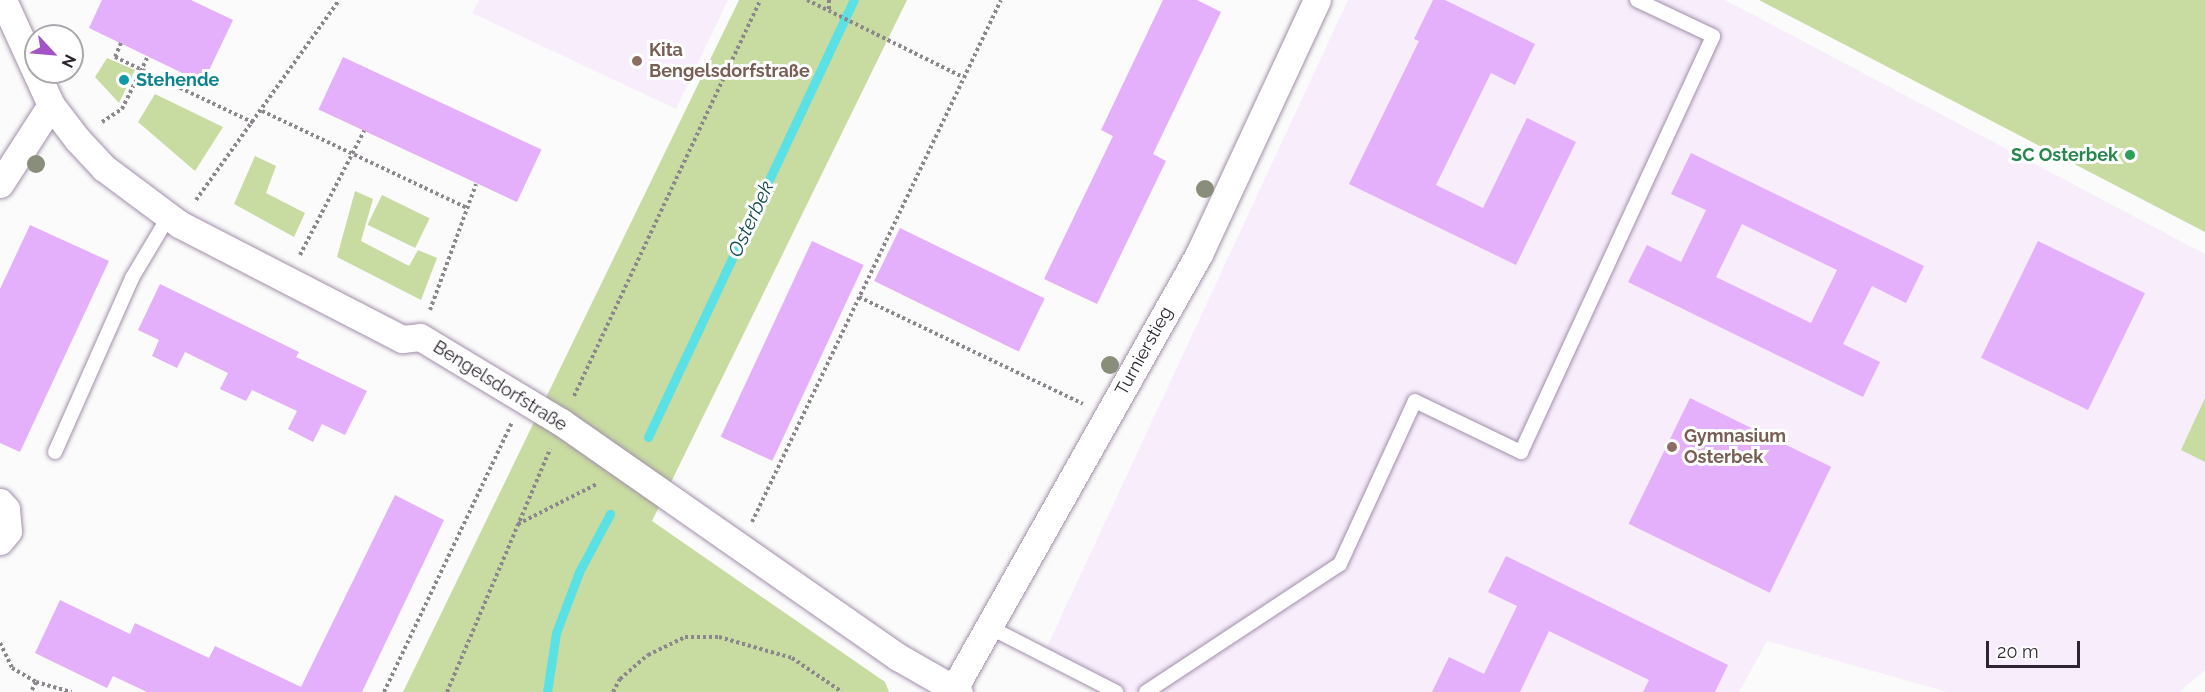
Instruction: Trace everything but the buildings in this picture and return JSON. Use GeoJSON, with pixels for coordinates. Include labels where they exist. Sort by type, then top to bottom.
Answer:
{"type":"FeatureCollection","features":[{"type":"Feature","properties":{"kind":"street","name":"Bengelsdorfstraße"},"geometry":{"type":"LineString","coordinates":[[3,0],[51,105],[77,140],[104,168],[174,220],[402,339],[420,337],[523,399],[561,422],[898,657],[955,691]]}},
{"type":"Feature","properties":{"kind":"street","name":"Turnierstieg"},"geometry":{"type":"LineString","coordinates":[[955,691],[1199,254],[1317,0]]}},
{"type":"Feature","properties":{"kind":"street"},"geometry":{"type":"LineString","coordinates":[[0,184],[51,105]]}},
{"type":"Feature","properties":{"kind":"street"},"geometry":{"type":"LineString","coordinates":[[0,502],[6,509],[8,531],[0,541]]}},
{"type":"Feature","properties":{"kind":"lane"},"geometry":{"type":"LineString","coordinates":[[1146,692],[1340,564],[1414,401],[1521,452],[1713,36],[1637,0]]}},
{"type":"Feature","properties":{"kind":"lane"},"geometry":{"type":"LineString","coordinates":[[56,452],[132,278],[174,220]]}},
{"type":"Feature","properties":{"kind":"lane"},"geometry":{"type":"LineString","coordinates":[[989,627],[1116,692]]}},
{"type":"Feature","properties":{"kind":"path"},"geometry":{"type":"LineString","coordinates":[[174,220],[254,123],[339,0]]}},
{"type":"Feature","properties":{"kind":"path"},"geometry":{"type":"LineString","coordinates":[[447,692],[561,422],[760,0]]}},
{"type":"Feature","properties":{"kind":"path"},"geometry":{"type":"LineString","coordinates":[[807,0],[963,77]]}},
{"type":"Feature","properties":{"kind":"path"},"geometry":{"type":"LineString","coordinates":[[829,0],[829,11]]}},
{"type":"Feature","properties":{"kind":"path"},"geometry":{"type":"LineString","coordinates":[[739,548],[1001,0]]}},
{"type":"Feature","properties":{"kind":"path"},"geometry":{"type":"LineString","coordinates":[[121,43],[115,57],[254,123]]}},
{"type":"Feature","properties":{"kind":"path"},"geometry":{"type":"LineString","coordinates":[[77,140],[122,109],[144,71],[148,56]]}},
{"type":"Feature","properties":{"kind":"path"},"geometry":{"type":"LineString","coordinates":[[262,111],[467,208]]}},
{"type":"Feature","properties":{"kind":"path"},"geometry":{"type":"LineString","coordinates":[[288,280],[364,131]]}},
{"type":"Feature","properties":{"kind":"path"},"geometry":{"type":"LineString","coordinates":[[420,337],[476,184]]}},
{"type":"Feature","properties":{"kind":"path"},"geometry":{"type":"LineString","coordinates":[[859,297],[1107,416]]}},
{"type":"Feature","properties":{"kind":"path"},"geometry":{"type":"LineString","coordinates":[[384,692],[523,399]]}},
{"type":"Feature","properties":{"kind":"path"},"geometry":{"type":"LineString","coordinates":[[518,525],[627,469]]}},
{"type":"Feature","properties":{"kind":"path"},"geometry":{"type":"LineString","coordinates":[[612,692],[648,655],[685,638],[719,637],[792,658],[842,692]]}},
{"type":"Feature","properties":{"kind":"path"},"geometry":{"type":"LineString","coordinates":[[0,643],[12,668],[36,682],[72,692]]}},
{"type":"Feature","properties":{"kind":"path"},"geometry":{"type":"LineString","coordinates":[[31,692],[36,682]]}},
{"type":"Feature","properties":{"kind":"shaded area","name":"Kita Bengelsdorfstraße"},"geometry":{"type":"Polygon","coordinates":[[[479,0],[728,0],[676,109],[472,13],[479,0]]]}},
{"type":"Feature","properties":{"kind":"shaded area","name":"Gymnasium Osterbek"},"geometry":{"type":"Polygon","coordinates":[[[1348,0],[1725,0],[2205,254],[2205,670],[2179,692],[1947,692],[1767,641],[1739,692],[1121,692],[1040,662],[1348,0]]]}},
{"type":"Feature","properties":{"kind":"green space"},"geometry":{"type":"Polygon","coordinates":[[[739,0],[907,0],[652,521],[885,682],[889,692],[403,692],[739,0]]]}},
{"type":"Feature","properties":{"kind":"green space","name":"SC Osterbek"},"geometry":{"type":"Polygon","coordinates":[[[1759,0],[2205,0],[2205,232],[1759,0]]]}},
{"type":"Feature","properties":{"kind":"green space"},"geometry":{"type":"Polygon","coordinates":[[[107,58],[135,70],[119,103],[95,77],[107,58]]]}},
{"type":"Feature","properties":{"kind":"green space"},"geometry":{"type":"Polygon","coordinates":[[[155,94],[223,127],[195,171],[138,122],[155,94]]]}},
{"type":"Feature","properties":{"kind":"green space"},"geometry":{"type":"Polygon","coordinates":[[[255,156],[276,166],[266,193],[305,213],[294,237],[234,204],[255,156]]]}},
{"type":"Feature","properties":{"kind":"green space"},"geometry":{"type":"Polygon","coordinates":[[[355,191],[373,199],[361,241],[409,266],[418,250],[437,258],[421,300],[337,257],[355,191]]]}},
{"type":"Feature","properties":{"kind":"green space"},"geometry":{"type":"Polygon","coordinates":[[[382,195],[430,218],[415,248],[368,225],[382,195]]]}},
{"type":"Feature","properties":{"kind":"green space"},"geometry":{"type":"Polygon","coordinates":[[[2205,398],[2205,462],[2181,450],[2205,398]]]}},
{"type":"Feature","properties":{"kind":"waterway","name":"Osterbek"},"geometry":{"type":"LineString","coordinates":[[648,437],[854,0]]}},
{"type":"Feature","properties":{"kind":"waterway","name":"Osterbek"},"geometry":{"type":"LineString","coordinates":[[547,692],[556,633],[579,572],[610,514]]}},
{"type":"Feature","properties":{"kind":"place","name":"Kita Bengelsdorfstraße"},"geometry":{"type":"Point","coordinates":[637,61]}},
{"type":"Feature","properties":{"kind":"place","name":"Stehende"},"geometry":{"type":"Point","coordinates":[124,80]}},
{"type":"Feature","properties":{"kind":"place","name":"SC Osterbek"},"geometry":{"type":"Point","coordinates":[2130,155]}},
{"type":"Feature","properties":{"kind":"place","name":"Gymnasium Osterbek"},"geometry":{"type":"Point","coordinates":[1672,447]}}]}
